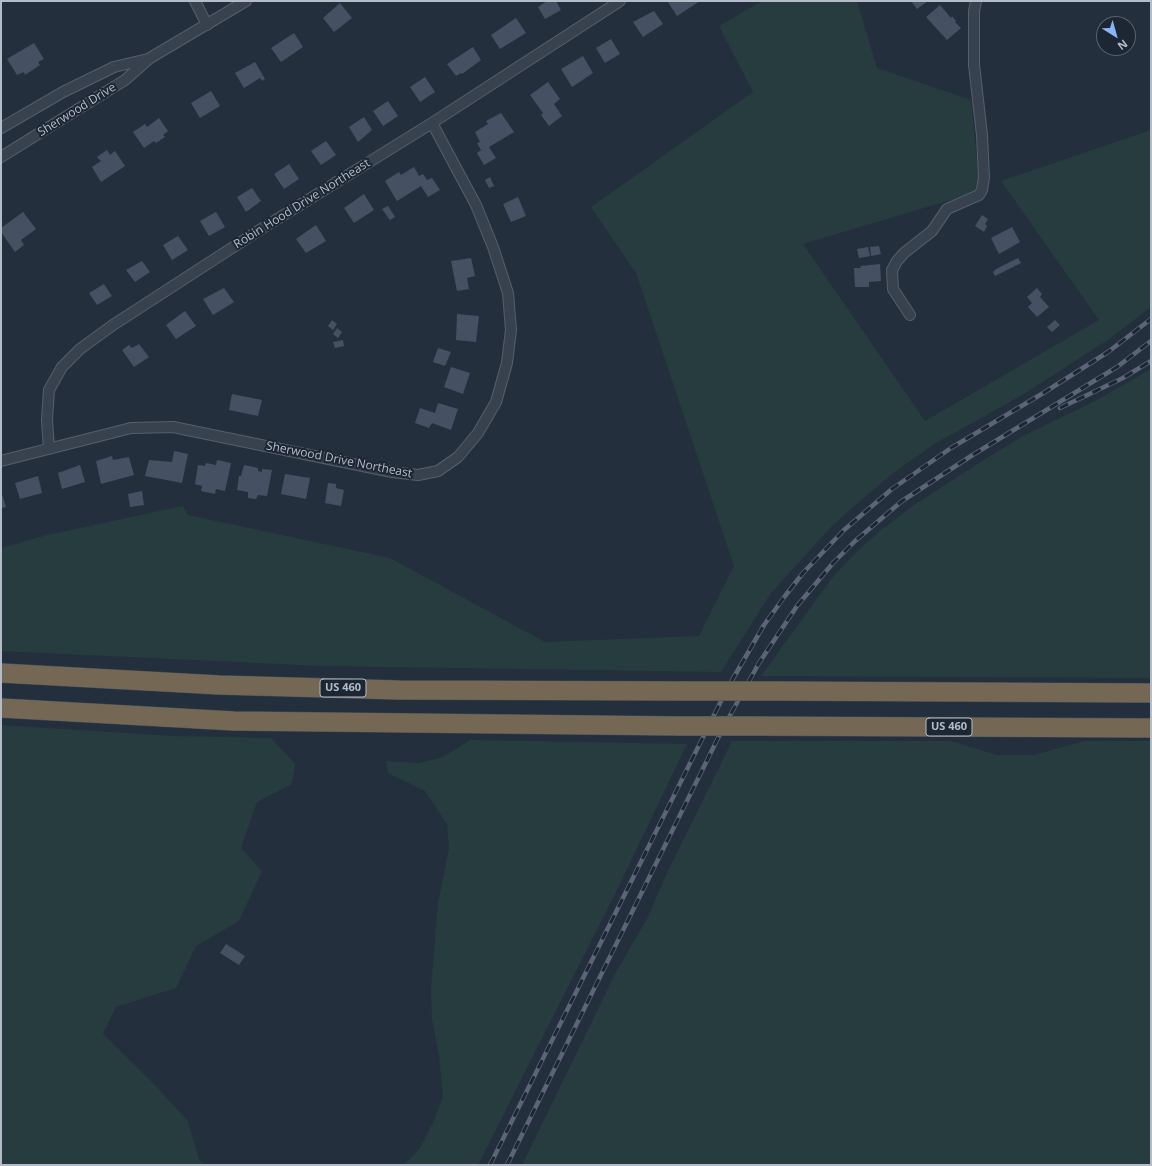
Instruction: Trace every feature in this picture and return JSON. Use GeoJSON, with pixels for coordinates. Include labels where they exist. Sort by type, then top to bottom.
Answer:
{"type":"FeatureCollection","features":[{"type":"Feature","properties":{"kind":"highway","name":"US 460"},"geometry":{"type":"LineString","coordinates":[[1,673],[218,686],[407,690],[1151,693]]}},
{"type":"Feature","properties":{"kind":"highway","name":"US 460"},"geometry":{"type":"LineString","coordinates":[[1,708],[234,721],[679,726],[1151,728]]}},
{"type":"Feature","properties":{"kind":"street"},"geometry":{"type":"LineString","coordinates":[[196,1],[206,25]]}},
{"type":"Feature","properties":{"kind":"street","name":"Sherwood Drive"},"geometry":{"type":"LineString","coordinates":[[1,157],[126,80],[150,58],[246,1]]}},
{"type":"Feature","properties":{"kind":"street","name":"Robin Hood Drive Northeast"},"geometry":{"type":"LineString","coordinates":[[50,449],[47,420],[49,390],[62,367],[80,349],[113,325],[252,235],[432,123],[620,1]]}},
{"type":"Feature","properties":{"kind":"street"},"geometry":{"type":"LineString","coordinates":[[910,315],[893,289],[892,270],[897,261],[904,253],[932,231],[948,209],[979,195],[982,190],[984,178],[982,135],[974,65],[974,12],[976,1]]}},
{"type":"Feature","properties":{"kind":"street","name":"Sherwood Drive"},"geometry":{"type":"LineString","coordinates":[[1,128],[63,92],[114,67],[150,58]]}},
{"type":"Feature","properties":{"kind":"street","name":"Sherwood Drive Northeast"},"geometry":{"type":"LineString","coordinates":[[1,461],[131,428],[173,427],[392,472],[418,475],[438,471],[458,457],[478,433],[496,402],[507,363],[511,330],[508,293],[493,248],[476,205],[432,123]]}},
{"type":"Feature","properties":{"kind":"green space"},"geometry":{"type":"Polygon","coordinates":[[[762,1],[857,1],[877,68],[971,100],[979,182],[978,189],[974,193],[803,244],[925,421],[1099,320],[1001,181],[1151,130],[1151,307],[1108,340],[1024,394],[936,443],[892,474],[867,495],[833,525],[771,593],[721,672],[322,666],[1,651],[1,548],[47,535],[183,506],[188,515],[390,558],[545,642],[699,636],[734,566],[636,273],[591,207],[753,92],[719,26],[762,1]]]}},
{"type":"Feature","properties":{"kind":"green space"},"geometry":{"type":"Polygon","coordinates":[[[1151,369],[1151,678],[761,676],[832,578],[854,554],[881,530],[914,505],[1023,436],[1095,401],[1151,369]]]}},
{"type":"Feature","properties":{"kind":"green space"},"geometry":{"type":"Polygon","coordinates":[[[1,725],[173,736],[271,738],[295,764],[292,784],[257,802],[241,848],[262,871],[239,921],[196,946],[176,988],[116,1007],[103,1034],[150,1080],[188,1121],[199,1160],[205,1165],[1,1165],[1,725]]]}},
{"type":"Feature","properties":{"kind":"green space"},"geometry":{"type":"Polygon","coordinates":[[[470,740],[687,744],[618,888],[478,1165],[404,1165],[420,1148],[433,1123],[443,1096],[439,1056],[432,1020],[431,988],[438,903],[449,848],[447,824],[425,791],[388,773],[386,761],[419,763],[443,757],[470,740]]]}},
{"type":"Feature","properties":{"kind":"green space"},"geometry":{"type":"Polygon","coordinates":[[[732,741],[951,741],[997,755],[1034,755],[1084,741],[1151,741],[1151,1165],[522,1165],[616,972],[647,919],[666,875],[732,741]]]}},
{"type":"Feature","properties":{"kind":"building"},"geometry":{"type":"Polygon","coordinates":[[[547,1],[556,1],[561,10],[545,19],[538,7],[547,1]]]}},
{"type":"Feature","properties":{"kind":"building"},"geometry":{"type":"Polygon","coordinates":[[[700,1],[677,16],[668,2],[700,1]]]}},
{"type":"Feature","properties":{"kind":"building"},"geometry":{"type":"Polygon","coordinates":[[[911,1],[928,1],[917,9],[911,1]]]}},
{"type":"Feature","properties":{"kind":"building"},"geometry":{"type":"Polygon","coordinates":[[[340,3],[352,18],[334,32],[323,18],[340,3]]]}},
{"type":"Feature","properties":{"kind":"building"},"geometry":{"type":"Polygon","coordinates":[[[940,5],[951,18],[952,16],[961,28],[947,40],[926,17],[940,5]]]}},
{"type":"Feature","properties":{"kind":"building"},"geometry":{"type":"Polygon","coordinates":[[[654,11],[663,24],[643,37],[633,22],[654,11]]]}},
{"type":"Feature","properties":{"kind":"building"},"geometry":{"type":"Polygon","coordinates":[[[516,18],[526,33],[500,49],[491,35],[516,18]]]}},
{"type":"Feature","properties":{"kind":"building"},"geometry":{"type":"Polygon","coordinates":[[[294,33],[303,47],[281,62],[271,48],[294,33]]]}},
{"type":"Feature","properties":{"kind":"building"},"geometry":{"type":"Polygon","coordinates":[[[611,39],[620,54],[605,63],[596,48],[611,39]]]}},
{"type":"Feature","properties":{"kind":"building"},"geometry":{"type":"Polygon","coordinates":[[[34,43],[44,59],[38,62],[40,65],[25,75],[24,72],[17,75],[7,59],[34,43]]]}},
{"type":"Feature","properties":{"kind":"building"},"geometry":{"type":"Polygon","coordinates":[[[473,47],[481,60],[462,74],[461,73],[456,76],[447,64],[473,47]]]}},
{"type":"Feature","properties":{"kind":"building"},"geometry":{"type":"Polygon","coordinates":[[[583,56],[593,73],[572,87],[561,69],[583,56]]]}},
{"type":"Feature","properties":{"kind":"building"},"geometry":{"type":"Polygon","coordinates":[[[255,62],[265,79],[262,81],[260,78],[244,88],[235,73],[255,62]]]}},
{"type":"Feature","properties":{"kind":"building"},"geometry":{"type":"Polygon","coordinates":[[[425,77],[435,92],[420,102],[410,87],[425,77]]]}},
{"type":"Feature","properties":{"kind":"building"},"geometry":{"type":"Polygon","coordinates":[[[548,82],[560,99],[554,104],[562,116],[549,126],[541,115],[543,113],[530,95],[548,82]]]}},
{"type":"Feature","properties":{"kind":"building"},"geometry":{"type":"Polygon","coordinates":[[[211,91],[220,106],[200,118],[191,103],[211,91]]]}},
{"type":"Feature","properties":{"kind":"building"},"geometry":{"type":"Polygon","coordinates":[[[388,101],[398,116],[383,126],[373,111],[388,101]]]}},
{"type":"Feature","properties":{"kind":"building"},"geometry":{"type":"Polygon","coordinates":[[[501,113],[514,132],[489,147],[496,158],[484,165],[477,153],[481,150],[477,143],[480,142],[475,132],[488,124],[486,121],[501,113]]]}},
{"type":"Feature","properties":{"kind":"building"},"geometry":{"type":"Polygon","coordinates":[[[364,117],[372,130],[358,142],[349,127],[364,117]]]}},
{"type":"Feature","properties":{"kind":"building"},"geometry":{"type":"Polygon","coordinates":[[[159,118],[168,131],[163,135],[165,137],[156,143],[154,141],[144,148],[133,132],[145,124],[147,127],[159,118]]]}},
{"type":"Feature","properties":{"kind":"building"},"geometry":{"type":"Polygon","coordinates":[[[326,141],[336,155],[321,165],[311,151],[326,141]]]}},
{"type":"Feature","properties":{"kind":"building"},"geometry":{"type":"Polygon","coordinates":[[[107,150],[110,155],[115,151],[125,166],[101,182],[92,167],[101,161],[97,157],[107,150]]]}},
{"type":"Feature","properties":{"kind":"building"},"geometry":{"type":"Polygon","coordinates":[[[289,164],[299,179],[284,189],[274,174],[289,164]]]}},
{"type":"Feature","properties":{"kind":"building"},"geometry":{"type":"Polygon","coordinates":[[[414,167],[419,176],[423,174],[427,180],[432,178],[440,190],[428,197],[421,186],[397,201],[385,181],[399,172],[401,175],[414,167]]]}},
{"type":"Feature","properties":{"kind":"building"},"geometry":{"type":"Polygon","coordinates":[[[490,177],[494,186],[489,188],[485,180],[490,177]]]}},
{"type":"Feature","properties":{"kind":"building"},"geometry":{"type":"Polygon","coordinates":[[[252,188],[261,201],[246,212],[237,197],[252,188]]]}},
{"type":"Feature","properties":{"kind":"building"},"geometry":{"type":"Polygon","coordinates":[[[364,194],[374,210],[354,223],[344,208],[364,194]]]}},
{"type":"Feature","properties":{"kind":"building"},"geometry":{"type":"Polygon","coordinates":[[[518,197],[526,216],[511,222],[503,204],[518,197]]]}},
{"type":"Feature","properties":{"kind":"building"},"geometry":{"type":"Polygon","coordinates":[[[388,206],[395,217],[390,220],[382,209],[388,206]]]}},
{"type":"Feature","properties":{"kind":"building"},"geometry":{"type":"Polygon","coordinates":[[[23,212],[36,229],[21,240],[24,245],[15,252],[1,232],[1,228],[23,212]]]}},
{"type":"Feature","properties":{"kind":"building"},"geometry":{"type":"Polygon","coordinates":[[[216,212],[225,227],[209,236],[200,221],[216,212]]]}},
{"type":"Feature","properties":{"kind":"building"},"geometry":{"type":"Polygon","coordinates":[[[982,215],[988,219],[985,224],[987,226],[984,232],[975,226],[982,215]]]}},
{"type":"Feature","properties":{"kind":"building"},"geometry":{"type":"Polygon","coordinates":[[[316,225],[326,241],[306,253],[296,239],[316,225]]]}},
{"type":"Feature","properties":{"kind":"building"},"geometry":{"type":"Polygon","coordinates":[[[1012,227],[1020,242],[999,254],[991,238],[1012,227]]]}},
{"type":"Feature","properties":{"kind":"building"},"geometry":{"type":"Polygon","coordinates":[[[178,236],[188,250],[172,260],[163,245],[178,236]]]}},
{"type":"Feature","properties":{"kind":"building"},"geometry":{"type":"Polygon","coordinates":[[[879,246],[881,254],[871,256],[870,247],[879,246]]]}},
{"type":"Feature","properties":{"kind":"building"},"geometry":{"type":"Polygon","coordinates":[[[868,247],[870,256],[859,258],[857,249],[868,247]]]}},
{"type":"Feature","properties":{"kind":"building"},"geometry":{"type":"Polygon","coordinates":[[[471,258],[475,276],[467,278],[469,289],[457,291],[451,261],[471,258]]]}},
{"type":"Feature","properties":{"kind":"building"},"geometry":{"type":"Polygon","coordinates":[[[1018,258],[1021,263],[995,276],[993,272],[996,269],[1018,258]]]}},
{"type":"Feature","properties":{"kind":"building"},"geometry":{"type":"Polygon","coordinates":[[[142,261],[150,272],[135,282],[126,270],[142,261]]]}},
{"type":"Feature","properties":{"kind":"building"},"geometry":{"type":"Polygon","coordinates":[[[880,264],[881,281],[869,282],[869,287],[855,287],[854,268],[880,264]]]}},
{"type":"Feature","properties":{"kind":"building"},"geometry":{"type":"Polygon","coordinates":[[[104,284],[112,296],[97,305],[89,293],[104,284]]]}},
{"type":"Feature","properties":{"kind":"building"},"geometry":{"type":"Polygon","coordinates":[[[224,288],[234,302],[213,315],[203,299],[224,288]]]}},
{"type":"Feature","properties":{"kind":"building"},"geometry":{"type":"Polygon","coordinates":[[[1037,288],[1042,294],[1040,297],[1049,307],[1037,317],[1028,307],[1032,303],[1027,297],[1037,288]]]}},
{"type":"Feature","properties":{"kind":"building"},"geometry":{"type":"Polygon","coordinates":[[[185,311],[196,326],[176,339],[166,325],[185,311]]]}},
{"type":"Feature","properties":{"kind":"building"},"geometry":{"type":"Polygon","coordinates":[[[457,314],[479,316],[476,342],[456,340],[457,314]]]}},
{"type":"Feature","properties":{"kind":"building"},"geometry":{"type":"Polygon","coordinates":[[[332,320],[337,324],[333,330],[328,326],[332,320]]]}},
{"type":"Feature","properties":{"kind":"building"},"geometry":{"type":"Polygon","coordinates":[[[1055,320],[1060,325],[1052,332],[1047,327],[1055,320]]]}},
{"type":"Feature","properties":{"kind":"building"},"geometry":{"type":"Polygon","coordinates":[[[337,328],[342,332],[338,338],[333,334],[337,328]]]}},
{"type":"Feature","properties":{"kind":"building"},"geometry":{"type":"Polygon","coordinates":[[[343,340],[344,346],[335,348],[333,342],[343,340]]]}},
{"type":"Feature","properties":{"kind":"building"},"geometry":{"type":"Polygon","coordinates":[[[139,344],[149,357],[134,367],[122,350],[129,345],[132,348],[139,344]]]}},
{"type":"Feature","properties":{"kind":"building"},"geometry":{"type":"Polygon","coordinates":[[[438,348],[451,352],[445,366],[433,362],[438,348]]]}},
{"type":"Feature","properties":{"kind":"building"},"geometry":{"type":"Polygon","coordinates":[[[451,367],[470,373],[463,394],[444,387],[451,367]]]}},
{"type":"Feature","properties":{"kind":"building"},"geometry":{"type":"Polygon","coordinates":[[[232,394],[262,400],[258,416],[229,410],[232,394]]]}},
{"type":"Feature","properties":{"kind":"building"},"geometry":{"type":"Polygon","coordinates":[[[438,403],[458,409],[451,430],[432,423],[429,428],[415,423],[420,408],[435,413],[438,403]]]}},
{"type":"Feature","properties":{"kind":"building"},"geometry":{"type":"Polygon","coordinates":[[[174,451],[188,454],[182,483],[145,476],[149,460],[172,462],[174,451]]]}},
{"type":"Feature","properties":{"kind":"building"},"geometry":{"type":"Polygon","coordinates":[[[112,456],[113,460],[129,457],[134,475],[101,484],[96,461],[112,456]]]}},
{"type":"Feature","properties":{"kind":"building"},"geometry":{"type":"Polygon","coordinates":[[[217,460],[231,463],[225,491],[216,489],[215,494],[201,491],[202,486],[195,484],[198,465],[205,466],[206,463],[216,465],[217,460]]]}},
{"type":"Feature","properties":{"kind":"building"},"geometry":{"type":"Polygon","coordinates":[[[80,465],[85,482],[62,489],[58,473],[80,465]]]}},
{"type":"Feature","properties":{"kind":"building"},"geometry":{"type":"Polygon","coordinates":[[[244,465],[258,468],[258,471],[262,472],[262,469],[272,470],[267,496],[258,495],[256,499],[248,498],[248,492],[237,490],[239,476],[241,476],[244,465]]]}},
{"type":"Feature","properties":{"kind":"building"},"geometry":{"type":"Polygon","coordinates":[[[285,474],[310,478],[306,499],[281,494],[285,474]]]}},
{"type":"Feature","properties":{"kind":"building"},"geometry":{"type":"Polygon","coordinates":[[[38,476],[42,493],[20,499],[15,483],[38,476]]]}},
{"type":"Feature","properties":{"kind":"building"},"geometry":{"type":"Polygon","coordinates":[[[328,483],[336,484],[336,488],[344,490],[341,506],[325,503],[328,483]]]}},
{"type":"Feature","properties":{"kind":"building"},"geometry":{"type":"Polygon","coordinates":[[[1,491],[6,507],[1,508],[1,491]]]}},
{"type":"Feature","properties":{"kind":"building"},"geometry":{"type":"Polygon","coordinates":[[[142,491],[144,505],[130,507],[128,494],[142,491]]]}},
{"type":"Feature","properties":{"kind":"building"},"geometry":{"type":"Polygon","coordinates":[[[226,944],[245,956],[239,965],[220,953],[226,944]]]}},
{"type":"Feature","properties":{"kind":"railway"},"geometry":{"type":"LineString","coordinates":[[490,1165],[727,689],[764,625],[785,596],[803,573],[844,530],[892,489],[951,448],[1045,392],[1108,352],[1151,319]]}},
{"type":"Feature","properties":{"kind":"railway"},"geometry":{"type":"LineString","coordinates":[[507,1165],[723,728],[759,663],[797,606],[833,563],[855,541],[902,501],[971,456],[1117,367],[1151,341]]}},
{"type":"Feature","properties":{"kind":"railway"},"geometry":{"type":"LineString","coordinates":[[1060,408],[1123,378],[1151,361]]}}]}
